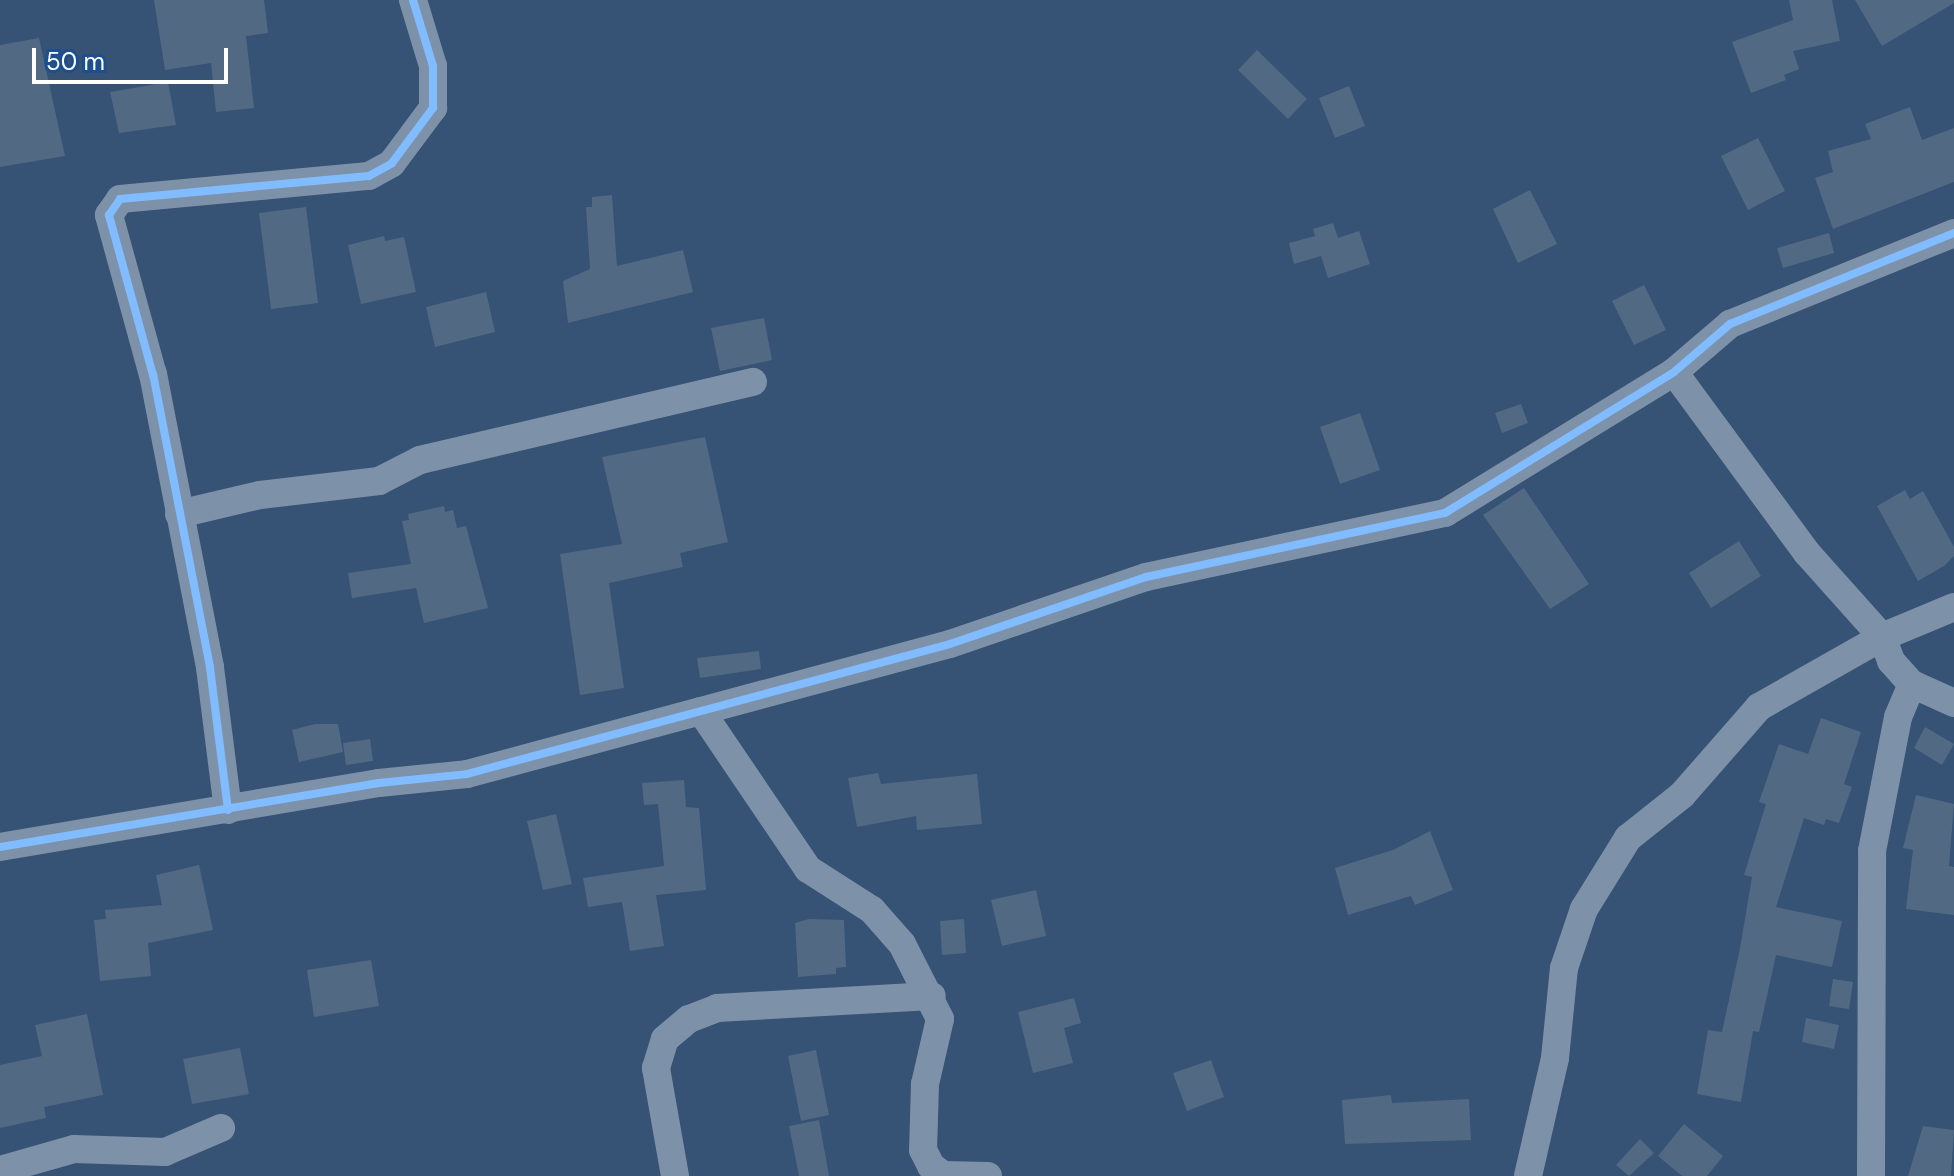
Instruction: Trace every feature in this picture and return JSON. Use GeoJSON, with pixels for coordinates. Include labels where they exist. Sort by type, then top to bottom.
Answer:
{"type":"FeatureCollection","features":[{"type":"Feature","properties":{"kind":"street"},"geometry":{"type":"LineString","coordinates":[[228,810],[210,667],[153,375],[109,215],[120,199],[369,176],[392,163],[433,108],[433,66],[413,0]]}},
{"type":"Feature","properties":{"kind":"street"},"geometry":{"type":"LineString","coordinates":[[0,847],[379,783],[467,774],[950,644],[1146,577],[1445,513],[1674,372],[1730,324],[1954,233]]}},
{"type":"Feature","properties":{"kind":"street"},"geometry":{"type":"LineString","coordinates":[[1674,372],[1807,553],[1882,637],[1891,661],[1912,684],[1954,703]]}},
{"type":"Feature","properties":{"kind":"street"},"geometry":{"type":"LineString","coordinates":[[179,514],[260,495],[379,481],[420,460],[753,382]]}},
{"type":"Feature","properties":{"kind":"street"},"geometry":{"type":"LineString","coordinates":[[1528,1176],[1555,1058],[1564,968],[1584,909],[1628,838],[1682,795],[1759,707],[1882,637],[1954,607]]}},
{"type":"Feature","properties":{"kind":"street"},"geometry":{"type":"LineString","coordinates":[[1871,1176],[1872,851],[1898,717],[1912,684]]}},
{"type":"Feature","properties":{"kind":"street"},"geometry":{"type":"LineString","coordinates":[[701,711],[808,869],[889,925],[932,996],[940,1019],[925,1084],[923,1150],[943,1175],[988,1176]]}},
{"type":"Feature","properties":{"kind":"street"},"geometry":{"type":"LineString","coordinates":[[675,1176],[656,1068],[665,1039],[689,1019],[717,1008],[932,996]]}},
{"type":"Feature","properties":{"kind":"street"},"geometry":{"type":"LineString","coordinates":[[0,1170],[74,1149],[165,1152],[221,1128]]}},
{"type":"Feature","properties":{"kind":"building"},"geometry":{"type":"Polygon","coordinates":[[[154,0],[264,0],[268,33],[246,36],[254,108],[216,112],[211,63],[165,70],[154,0]]]}},
{"type":"Feature","properties":{"kind":"building"},"geometry":{"type":"Polygon","coordinates":[[[1789,0],[1832,0],[1840,41],[1793,51],[1799,69],[1784,75],[1786,80],[1751,93],[1732,42],[1793,20],[1789,0]]]}},
{"type":"Feature","properties":{"kind":"building"},"geometry":{"type":"Polygon","coordinates":[[[1855,0],[1954,0],[1954,3],[1882,46],[1855,0]]]}},
{"type":"Feature","properties":{"kind":"building"},"geometry":{"type":"Polygon","coordinates":[[[39,38],[65,156],[0,167],[0,45],[39,38]]]}},
{"type":"Feature","properties":{"kind":"building"},"geometry":{"type":"Polygon","coordinates":[[[1257,50],[1307,99],[1288,119],[1238,70],[1257,50]]]}},
{"type":"Feature","properties":{"kind":"building"},"geometry":{"type":"Polygon","coordinates":[[[168,82],[176,125],[119,133],[110,92],[168,82]]]}},
{"type":"Feature","properties":{"kind":"building"},"geometry":{"type":"Polygon","coordinates":[[[1349,86],[1365,126],[1335,138],[1319,98],[1349,86]]]}},
{"type":"Feature","properties":{"kind":"building"},"geometry":{"type":"Polygon","coordinates":[[[1910,107],[1922,140],[1954,128],[1954,182],[1833,229],[1815,178],[1833,172],[1828,151],[1871,139],[1865,124],[1910,107]]]}},
{"type":"Feature","properties":{"kind":"building"},"geometry":{"type":"Polygon","coordinates":[[[1758,138],[1785,191],[1748,210],[1721,156],[1758,138]]]}},
{"type":"Feature","properties":{"kind":"building"},"geometry":{"type":"Polygon","coordinates":[[[1530,190],[1557,244],[1518,263],[1493,209],[1530,190]]]}},
{"type":"Feature","properties":{"kind":"building"},"geometry":{"type":"Polygon","coordinates":[[[612,195],[617,266],[683,250],[693,292],[568,323],[563,281],[590,269],[586,207],[592,207],[592,197],[612,195]]]}},
{"type":"Feature","properties":{"kind":"building"},"geometry":{"type":"Polygon","coordinates":[[[306,207],[318,303],[271,309],[259,213],[306,207]]]}},
{"type":"Feature","properties":{"kind":"building"},"geometry":{"type":"Polygon","coordinates":[[[1333,223],[1338,238],[1359,231],[1370,264],[1328,278],[1321,256],[1294,264],[1289,243],[1315,236],[1313,229],[1333,223]]]}},
{"type":"Feature","properties":{"kind":"building"},"geometry":{"type":"Polygon","coordinates":[[[1829,233],[1834,253],[1783,268],[1777,248],[1829,233]]]}},
{"type":"Feature","properties":{"kind":"building"},"geometry":{"type":"Polygon","coordinates":[[[384,236],[385,241],[404,237],[416,292],[361,304],[348,245],[384,236]]]}},
{"type":"Feature","properties":{"kind":"building"},"geometry":{"type":"Polygon","coordinates":[[[1644,285],[1666,330],[1634,345],[1612,301],[1644,285]]]}},
{"type":"Feature","properties":{"kind":"building"},"geometry":{"type":"Polygon","coordinates":[[[486,292],[495,332],[435,347],[426,307],[486,292]]]}},
{"type":"Feature","properties":{"kind":"building"},"geometry":{"type":"Polygon","coordinates":[[[764,318],[772,360],[720,371],[711,328],[764,318]]]}},
{"type":"Feature","properties":{"kind":"building"},"geometry":{"type":"Polygon","coordinates":[[[1521,404],[1528,423],[1502,433],[1495,413],[1521,404]]]}},
{"type":"Feature","properties":{"kind":"building"},"geometry":{"type":"Polygon","coordinates":[[[1360,413],[1380,470],[1340,484],[1320,427],[1360,413]]]}},
{"type":"Feature","properties":{"kind":"building"},"geometry":{"type":"Polygon","coordinates":[[[705,437],[728,542],[680,553],[683,567],[609,583],[624,688],[580,695],[560,554],[622,544],[602,457],[705,437]]]}},
{"type":"Feature","properties":{"kind":"building"},"geometry":{"type":"Polygon","coordinates":[[[1524,488],[1589,584],[1550,609],[1483,515],[1524,488]]]}},
{"type":"Feature","properties":{"kind":"building"},"geometry":{"type":"Polygon","coordinates":[[[1905,490],[1910,499],[1923,491],[1954,547],[1954,556],[1944,566],[1918,581],[1877,506],[1905,490]]]}},
{"type":"Feature","properties":{"kind":"building"},"geometry":{"type":"Polygon","coordinates":[[[444,506],[445,512],[453,510],[457,528],[466,526],[488,608],[424,623],[416,588],[352,598],[348,573],[411,564],[402,521],[409,520],[408,514],[444,506]]]}},
{"type":"Feature","properties":{"kind":"building"},"geometry":{"type":"Polygon","coordinates":[[[1739,541],[1761,576],[1711,608],[1689,573],[1739,541]]]}},
{"type":"Feature","properties":{"kind":"building"},"geometry":{"type":"Polygon","coordinates":[[[759,651],[761,669],[700,678],[697,658],[759,651]]]}},
{"type":"Feature","properties":{"kind":"building"},"geometry":{"type":"Polygon","coordinates":[[[1821,718],[1861,732],[1844,784],[1852,787],[1839,823],[1826,819],[1824,825],[1804,818],[1776,907],[1842,921],[1832,967],[1776,955],[1759,1032],[1753,1031],[1741,1102],[1697,1094],[1708,1030],[1722,1032],[1740,948],[1752,877],[1744,875],[1766,804],[1759,802],[1779,744],[1808,754],[1821,718]]]}},
{"type":"Feature","properties":{"kind":"building"},"geometry":{"type":"Polygon","coordinates":[[[315,724],[338,724],[343,752],[299,762],[292,730],[315,724]]]}},
{"type":"Feature","properties":{"kind":"building"},"geometry":{"type":"Polygon","coordinates":[[[1925,727],[1954,744],[1942,765],[1914,748],[1925,727]]]}},
{"type":"Feature","properties":{"kind":"building"},"geometry":{"type":"Polygon","coordinates":[[[370,739],[373,761],[346,765],[343,743],[370,739]]]}},
{"type":"Feature","properties":{"kind":"building"},"geometry":{"type":"Polygon","coordinates":[[[878,773],[881,784],[977,774],[982,824],[917,830],[916,816],[857,827],[848,778],[878,773]]]}},
{"type":"Feature","properties":{"kind":"building"},"geometry":{"type":"Polygon","coordinates":[[[684,780],[686,807],[699,808],[706,890],[656,895],[664,946],[630,951],[622,902],[588,907],[583,878],[664,866],[658,804],[644,805],[642,783],[684,780]]]}},
{"type":"Feature","properties":{"kind":"building"},"geometry":{"type":"Polygon","coordinates":[[[1916,795],[1954,804],[1949,866],[1954,867],[1954,915],[1906,909],[1913,850],[1903,848],[1916,795]]]}},
{"type":"Feature","properties":{"kind":"building"},"geometry":{"type":"Polygon","coordinates":[[[556,814],[572,884],[543,890],[527,821],[556,814]]]}},
{"type":"Feature","properties":{"kind":"building"},"geometry":{"type":"Polygon","coordinates":[[[1430,831],[1453,890],[1415,905],[1411,896],[1348,915],[1335,868],[1393,850],[1430,831]]]}},
{"type":"Feature","properties":{"kind":"building"},"geometry":{"type":"Polygon","coordinates":[[[199,865],[213,930],[148,943],[151,976],[100,981],[94,920],[106,919],[105,910],[162,905],[156,875],[199,865]]]}},
{"type":"Feature","properties":{"kind":"building"},"geometry":{"type":"Polygon","coordinates":[[[1036,890],[1046,936],[1002,946],[991,900],[1036,890]]]}},
{"type":"Feature","properties":{"kind":"building"},"geometry":{"type":"Polygon","coordinates":[[[809,919],[844,920],[846,967],[836,968],[836,974],[798,977],[795,923],[809,919]]]}},
{"type":"Feature","properties":{"kind":"building"},"geometry":{"type":"Polygon","coordinates":[[[964,919],[966,953],[942,955],[940,921],[964,919]]]}},
{"type":"Feature","properties":{"kind":"building"},"geometry":{"type":"Polygon","coordinates":[[[371,960],[379,1006],[314,1017],[307,970],[371,960]]]}},
{"type":"Feature","properties":{"kind":"building"},"geometry":{"type":"Polygon","coordinates":[[[1833,979],[1853,982],[1849,1009],[1829,1006],[1833,979]]]}},
{"type":"Feature","properties":{"kind":"building"},"geometry":{"type":"Polygon","coordinates":[[[1074,998],[1081,1023],[1064,1028],[1073,1063],[1033,1073],[1018,1012],[1074,998]]]}},
{"type":"Feature","properties":{"kind":"building"},"geometry":{"type":"Polygon","coordinates":[[[87,1014],[103,1095],[44,1107],[46,1118],[0,1128],[0,1065],[42,1056],[35,1025],[87,1014]]]}},
{"type":"Feature","properties":{"kind":"building"},"geometry":{"type":"Polygon","coordinates":[[[1806,1018],[1839,1025],[1834,1049],[1802,1042],[1806,1018]]]}},
{"type":"Feature","properties":{"kind":"building"},"geometry":{"type":"Polygon","coordinates":[[[240,1048],[249,1094],[192,1104],[183,1059],[240,1048]]]}},
{"type":"Feature","properties":{"kind":"building"},"geometry":{"type":"Polygon","coordinates":[[[816,1050],[829,1115],[801,1121],[788,1056],[816,1050]]]}},
{"type":"Feature","properties":{"kind":"building"},"geometry":{"type":"Polygon","coordinates":[[[1211,1060],[1224,1097],[1187,1111],[1173,1073],[1211,1060]]]}},
{"type":"Feature","properties":{"kind":"building"},"geometry":{"type":"Polygon","coordinates":[[[1391,1095],[1392,1103],[1469,1099],[1471,1140],[1345,1144],[1342,1100],[1391,1095]]]}},
{"type":"Feature","properties":{"kind":"building"},"geometry":{"type":"Polygon","coordinates":[[[819,1120],[829,1176],[799,1176],[789,1126],[819,1120]]]}},
{"type":"Feature","properties":{"kind":"building"},"geometry":{"type":"Polygon","coordinates":[[[1684,1124],[1723,1156],[1707,1176],[1682,1176],[1658,1156],[1684,1124]]]}},
{"type":"Feature","properties":{"kind":"building"},"geometry":{"type":"Polygon","coordinates":[[[1923,1126],[1954,1130],[1951,1176],[1908,1176],[1923,1126]]]}},
{"type":"Feature","properties":{"kind":"building"},"geometry":{"type":"Polygon","coordinates":[[[1640,1139],[1654,1153],[1629,1176],[1616,1165],[1640,1139]]]}},
{"type":"Feature","properties":{"kind":"cycle path"},"geometry":{"type":"LineString","coordinates":[[228,810],[210,667],[153,375],[109,215],[120,199],[369,176],[392,163],[433,108],[433,66],[413,0]]}},
{"type":"Feature","properties":{"kind":"cycle path"},"geometry":{"type":"LineString","coordinates":[[0,847],[379,783],[467,774],[950,644],[1146,577],[1445,513],[1674,372],[1730,324],[1954,233]]}}]}
